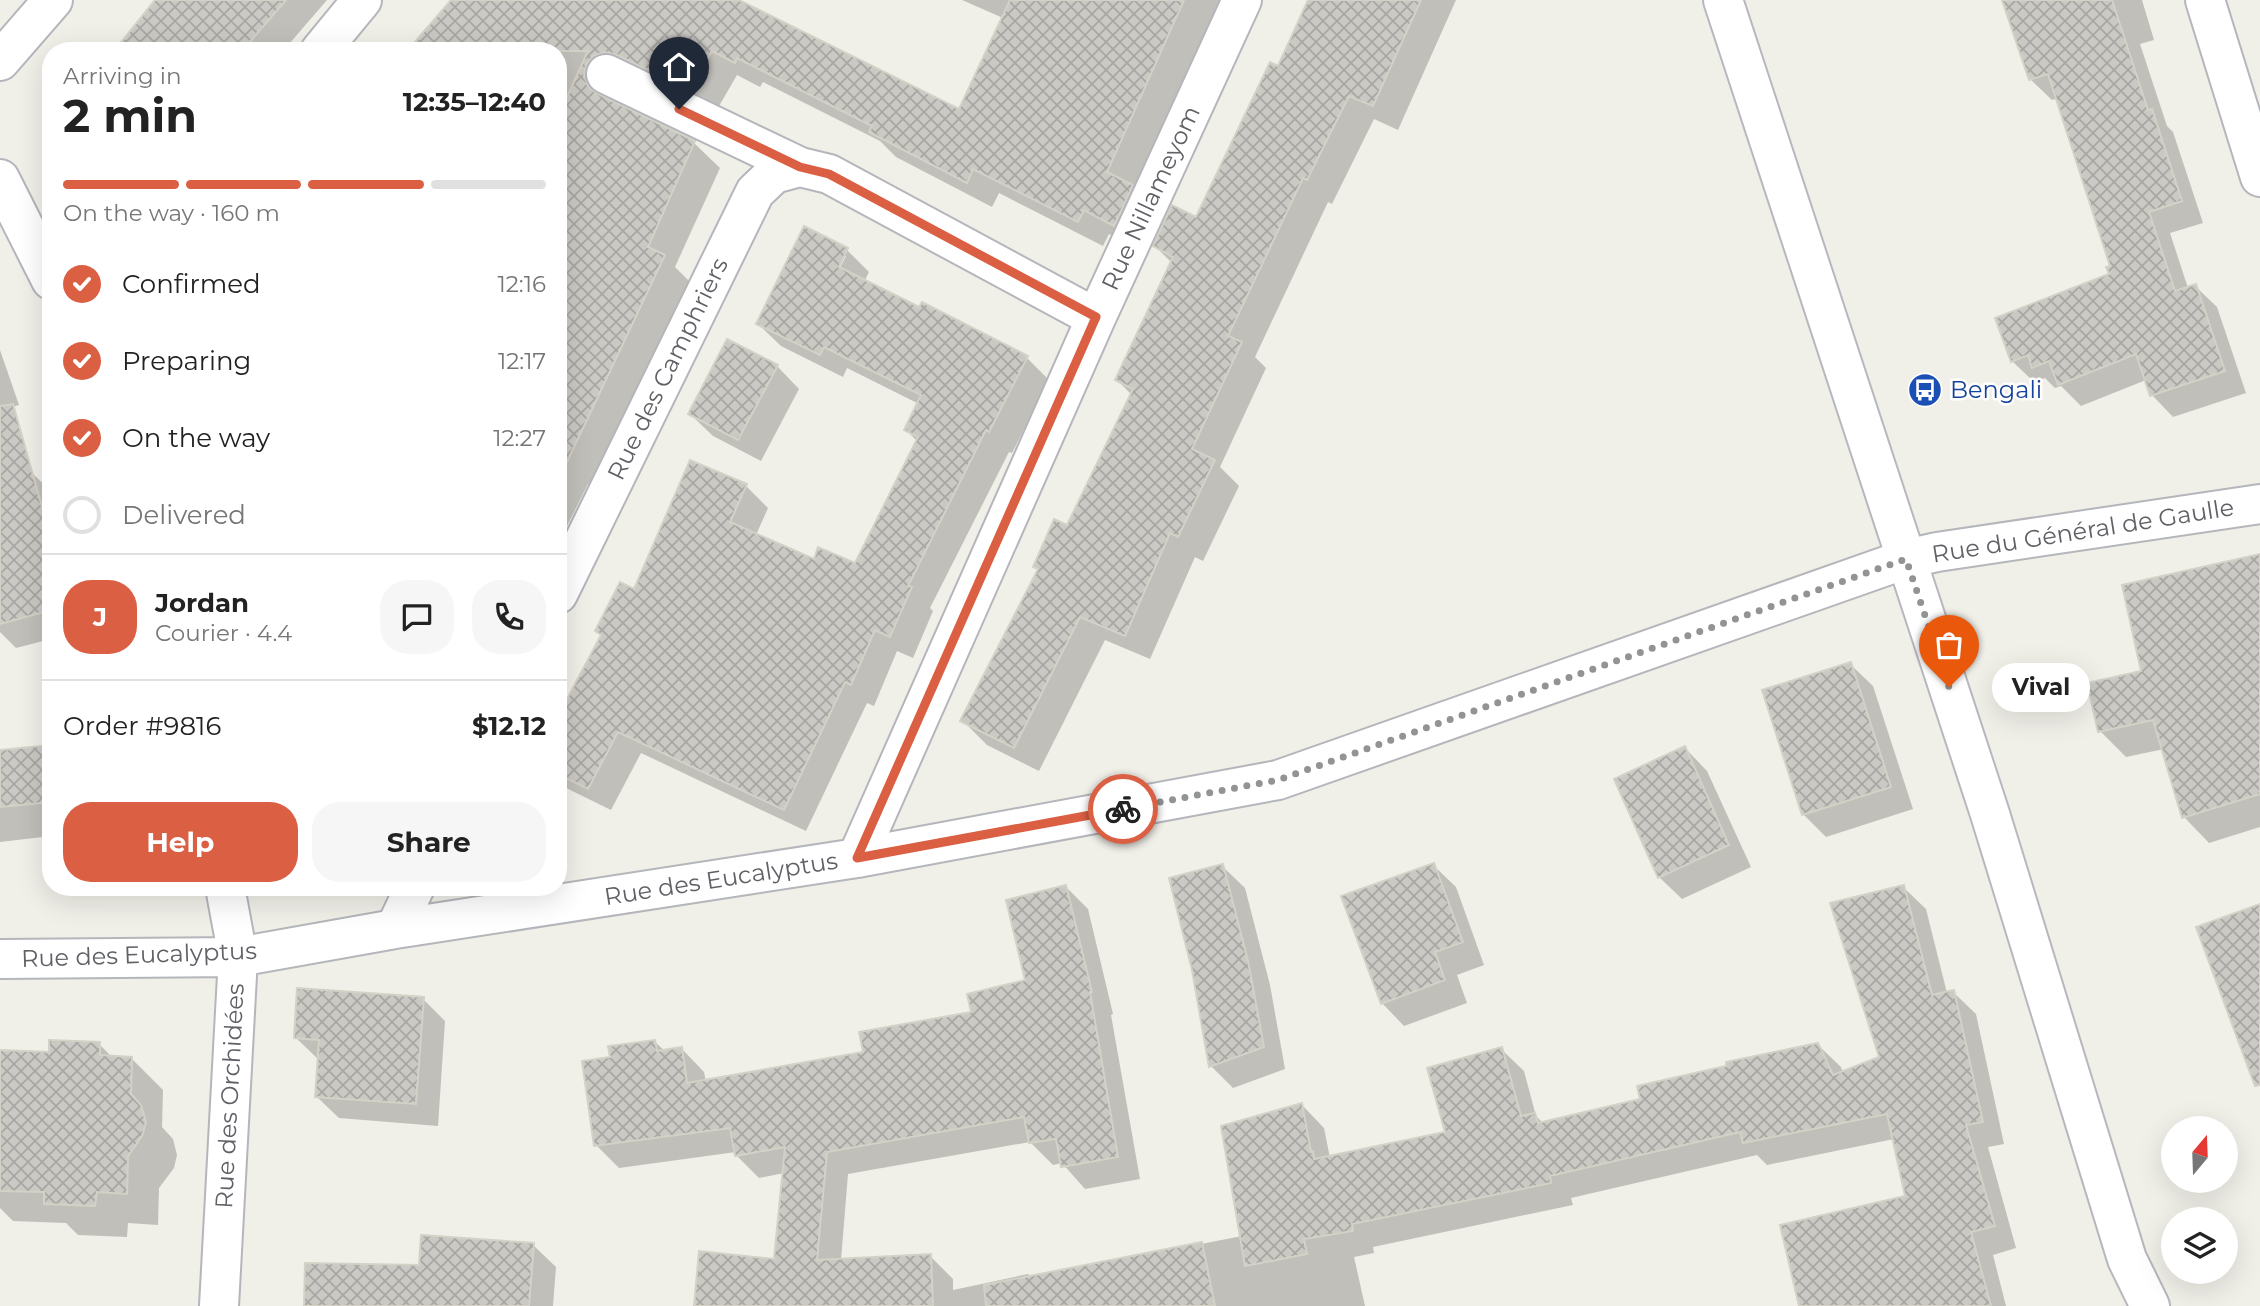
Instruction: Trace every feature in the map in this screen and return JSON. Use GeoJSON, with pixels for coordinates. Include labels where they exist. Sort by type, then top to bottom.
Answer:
{"type":"FeatureCollection","features":[{"type":"Feature","properties":{"kind":"street"},"geometry":{"type":"LineString","coordinates":[[0,61],[53,0]]}},
{"type":"Feature","properties":{"kind":"street"},"geometry":{"type":"LineString","coordinates":[[327,42],[362,0]]}},
{"type":"Feature","properties":{"kind":"street","name":"Rue Nillameyom"},"geometry":{"type":"LineString","coordinates":[[857,858],[1096,317],[1242,0]]}},
{"type":"Feature","properties":{"kind":"street"},"geometry":{"type":"LineString","coordinates":[[1723,0],[1990,814],[2127,1259],[2150,1306]]}},
{"type":"Feature","properties":{"kind":"street"},"geometry":{"type":"LineString","coordinates":[[2205,0],[2260,177]]}},
{"type":"Feature","properties":{"kind":"street"},"geometry":{"type":"LineString","coordinates":[[607,74],[800,167],[829,174],[1096,317]]}},
{"type":"Feature","properties":{"kind":"street","name":"Rue des Camphriers"},"geometry":{"type":"LineString","coordinates":[[567,576],[755,192],[774,174],[800,167]]}},
{"type":"Feature","properties":{"kind":"street"},"geometry":{"type":"LineString","coordinates":[[0,179],[42,262]]}},
{"type":"Feature","properties":{"kind":"street","name":"Rue du Général de Gaulle"},"geometry":{"type":"LineString","coordinates":[[1906,559],[1937,552],[2260,504]]}},
{"type":"Feature","properties":{"kind":"street","name":"Rue des Eucalyptus"},"geometry":{"type":"LineString","coordinates":[[0,959],[238,957],[395,929],[857,858],[1278,780],[1906,559]]}},
{"type":"Feature","properties":{"kind":"street","name":"Rue des Orchidées"},"geometry":{"type":"LineString","coordinates":[[219,1306],[238,957],[227,896]]}},
{"type":"Feature","properties":{"kind":"street"},"geometry":{"type":"LineString","coordinates":[[395,929],[411,896]]}},
{"type":"Feature","properties":{"kind":"building"},"geometry":{"type":"Polygon","coordinates":[[[155,0],[286,0],[250,42],[121,42],[155,0]]]}},
{"type":"Feature","properties":{"kind":"building"},"geometry":{"type":"Polygon","coordinates":[[[451,0],[739,0],[959,109],[1010,0],[1184,0],[1107,172],[1133,185],[1114,226],[1084,210],[1078,222],[973,169],[967,183],[869,132],[872,126],[737,58],[735,63],[712,51],[689,90],[615,54],[604,52],[593,56],[586,65],[584,75],[588,86],[596,93],[695,141],[648,247],[665,255],[567,462],[567,97],[588,51],[567,51],[567,42],[415,42],[451,0]]]}},
{"type":"Feature","properties":{"kind":"building"},"geometry":{"type":"Polygon","coordinates":[[[1308,0],[1421,0],[1373,106],[1349,96],[1307,180],[1303,178],[1228,336],[1242,342],[1192,449],[1215,460],[1178,537],[1170,533],[1125,636],[1080,617],[1014,748],[960,721],[1038,569],[1033,567],[1054,519],[1067,525],[1133,389],[1115,380],[1173,257],[1153,246],[1172,205],[1196,217],[1270,62],[1278,66],[1308,0]]]}},
{"type":"Feature","properties":{"kind":"building"},"geometry":{"type":"Polygon","coordinates":[[[2002,0],[2112,0],[2148,110],[2152,109],[2182,201],[2149,212],[2175,291],[2196,284],[2225,371],[2150,396],[2136,354],[2058,385],[2049,361],[2032,368],[2028,355],[2011,362],[1995,318],[2109,274],[2106,267],[2110,266],[2048,74],[2029,80],[2002,0]]]}},
{"type":"Feature","properties":{"kind":"building"},"geometry":{"type":"Polygon","coordinates":[[[804,226],[848,248],[839,267],[919,307],[922,302],[1028,356],[989,432],[986,430],[908,586],[912,587],[890,637],[875,630],[851,685],[845,682],[784,810],[618,732],[588,789],[567,778],[567,699],[601,635],[595,631],[620,582],[634,589],[690,460],[747,484],[730,522],[814,559],[818,547],[855,563],[918,437],[904,430],[921,395],[824,347],[820,355],[756,324],[804,226]]]}},
{"type":"Feature","properties":{"kind":"building"},"geometry":{"type":"Polygon","coordinates":[[[727,339],[778,365],[738,440],[688,414],[727,339]]]}},
{"type":"Feature","properties":{"kind":"building"},"geometry":{"type":"Polygon","coordinates":[[[13,404],[42,507],[42,612],[0,624],[0,406],[13,404]]]}},
{"type":"Feature","properties":{"kind":"building"},"geometry":{"type":"Polygon","coordinates":[[[2260,554],[2260,794],[2182,818],[2153,720],[2098,732],[2087,683],[2141,671],[2122,585],[2260,554]]]}},
{"type":"Feature","properties":{"kind":"building"},"geometry":{"type":"Polygon","coordinates":[[[1851,662],[1891,787],[1802,815],[1762,690],[1851,662]]]}},
{"type":"Feature","properties":{"kind":"building"},"geometry":{"type":"Polygon","coordinates":[[[42,746],[42,803],[0,807],[0,750],[42,746]]]}},
{"type":"Feature","properties":{"kind":"building"},"geometry":{"type":"Polygon","coordinates":[[[1685,746],[1729,845],[1658,878],[1614,779],[1685,746]]]}},
{"type":"Feature","properties":{"kind":"building"},"geometry":{"type":"Polygon","coordinates":[[[1434,863],[1463,942],[1435,952],[1445,980],[1381,1004],[1341,896],[1434,863]]]}},
{"type":"Feature","properties":{"kind":"building"},"geometry":{"type":"Polygon","coordinates":[[[1223,864],[1248,961],[1264,1047],[1209,1067],[1192,970],[1169,878],[1223,864]]]}},
{"type":"Feature","properties":{"kind":"building"},"geometry":{"type":"Polygon","coordinates":[[[1066,885],[1092,992],[1118,1157],[1061,1167],[1056,1139],[1029,1143],[1024,1117],[827,1152],[817,1260],[931,1254],[933,1306],[694,1306],[699,1251],[774,1259],[785,1147],[735,1156],[730,1128],[594,1146],[582,1061],[610,1057],[608,1046],[655,1040],[657,1051],[682,1047],[687,1083],[863,1052],[859,1032],[971,1012],[967,994],[1025,980],[1006,900],[1066,885]]]}},
{"type":"Feature","properties":{"kind":"building"},"geometry":{"type":"Polygon","coordinates":[[[1904,885],[1932,995],[1954,990],[1983,1122],[1966,1125],[1995,1226],[1971,1232],[1991,1306],[1799,1306],[1780,1225],[1905,1196],[1887,1114],[1743,1143],[1740,1132],[1550,1176],[1551,1183],[1352,1224],[1353,1231],[1304,1239],[1307,1254],[1245,1266],[1221,1126],[1302,1103],[1314,1159],[1445,1132],[1427,1068],[1502,1047],[1521,1116],[1535,1113],[1538,1123],[1640,1099],[1637,1086],[1726,1066],[1726,1062],[1818,1043],[1833,1075],[1879,1057],[1830,903],[1904,885]]]}},
{"type":"Feature","properties":{"kind":"building"},"geometry":{"type":"Polygon","coordinates":[[[2260,904],[2260,1085],[2255,1086],[2196,927],[2260,904]]]}},
{"type":"Feature","properties":{"kind":"building"},"geometry":{"type":"Polygon","coordinates":[[[297,988],[424,997],[416,1104],[315,1097],[319,1040],[294,1038],[297,988]]]}},
{"type":"Feature","properties":{"kind":"building"},"geometry":{"type":"Polygon","coordinates":[[[49,1040],[100,1042],[100,1055],[132,1057],[131,1094],[141,1105],[146,1122],[142,1136],[128,1156],[127,1194],[97,1192],[95,1206],[44,1204],[44,1192],[0,1191],[0,1050],[49,1052],[49,1040]]]}},
{"type":"Feature","properties":{"kind":"building"},"geometry":{"type":"Polygon","coordinates":[[[421,1235],[534,1243],[529,1306],[304,1306],[305,1263],[419,1265],[421,1235]]]}},
{"type":"Feature","properties":{"kind":"building"},"geometry":{"type":"Polygon","coordinates":[[[1202,1242],[1215,1306],[986,1306],[984,1285],[1202,1242]]]}},
{"type":"Feature","properties":{"kind":"way so far"},"geometry":{"type":"LineString","coordinates":[[1123,809],[1278,780],[1906,559],[1949,687]]}},
{"type":"Feature","properties":{"kind":"place","name":"Bengali"},"geometry":{"type":"Point","coordinates":[1925,390]}},
{"type":"Feature","properties":{"kind":"place","name":"Vival"},"geometry":{"type":"Point","coordinates":[1949,687]}},
{"type":"Feature","properties":{"kind":"route"},"geometry":{"type":"LineString","coordinates":[[679,109],[800,167],[829,174],[1096,317],[857,858],[1123,809]]}}]}
